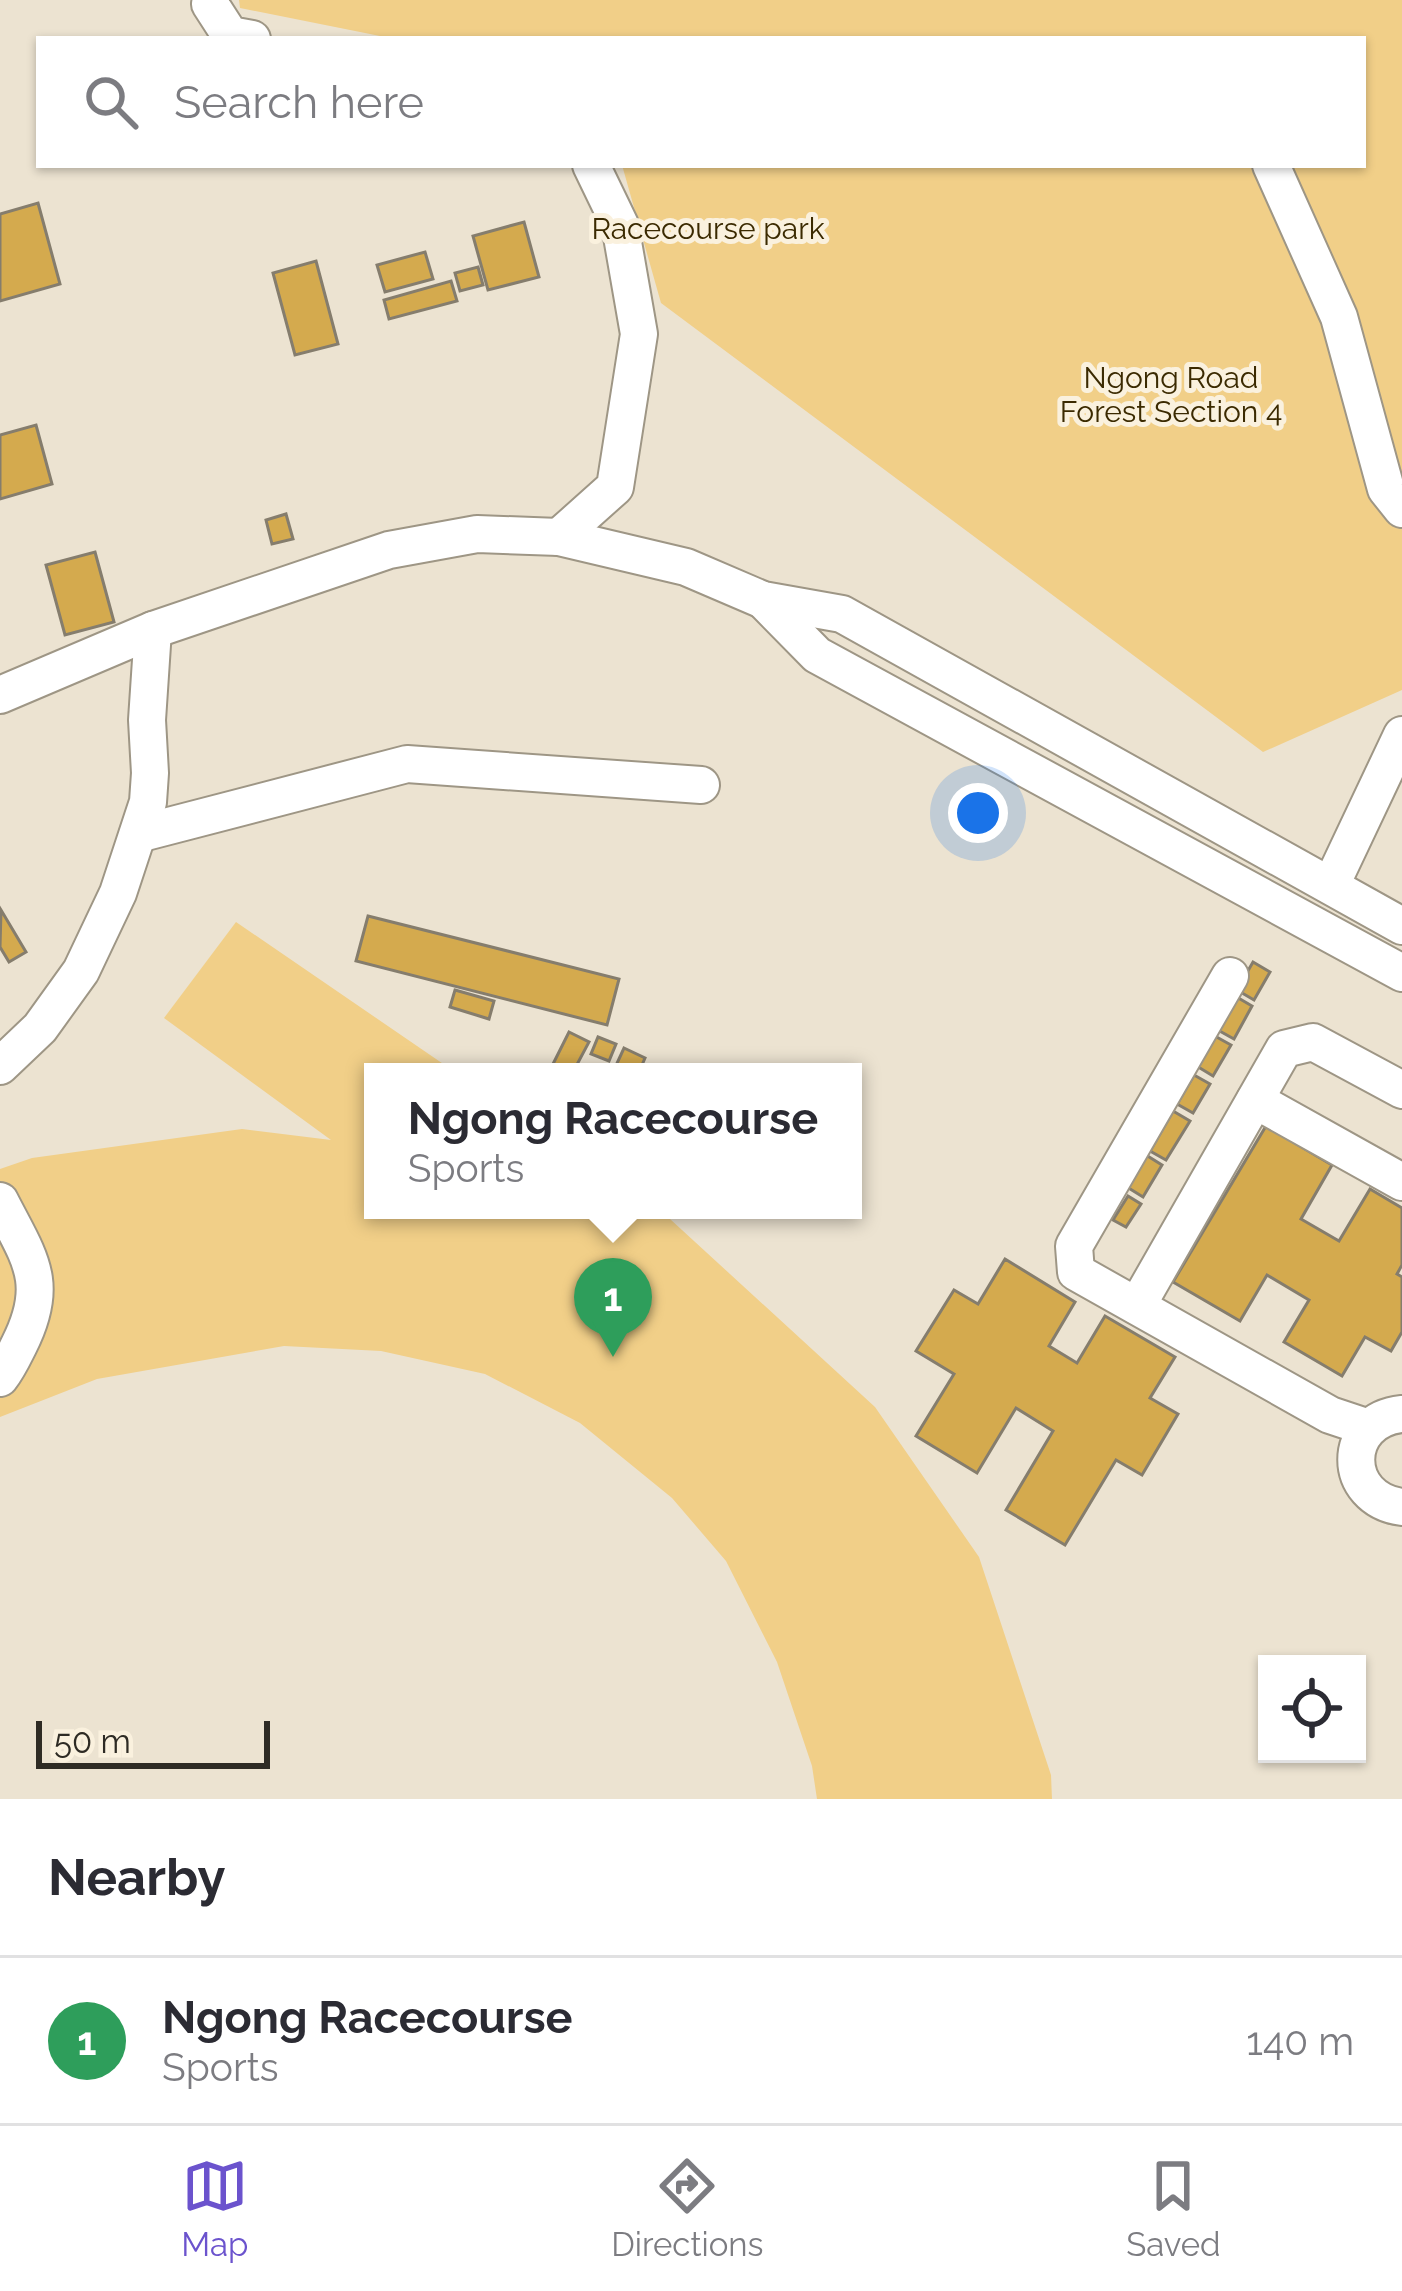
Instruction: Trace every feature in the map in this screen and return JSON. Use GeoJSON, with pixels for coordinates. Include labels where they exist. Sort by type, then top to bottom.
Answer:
{"type":"FeatureCollection","features":[{"type":"Feature","properties":{"kind":"lane"},"geometry":{"type":"LineString","coordinates":[[211,0],[230,35],[236,36]]}},
{"type":"Feature","properties":{"kind":"lane"},"geometry":{"type":"LineString","coordinates":[[559,538],[615,487],[639,334],[620,225],[592,168]]}},
{"type":"Feature","properties":{"kind":"lane"},"geometry":{"type":"LineString","coordinates":[[1272,168],[1339,317],[1386,488],[1402,509]]}},
{"type":"Feature","properties":{"kind":"lane"},"geometry":{"type":"LineString","coordinates":[[0,695],[153,630],[389,550],[477,534],[559,538],[686,567],[763,600],[842,614],[1402,926]]}},
{"type":"Feature","properties":{"kind":"lane"},"geometry":{"type":"LineString","coordinates":[[763,600],[817,656],[1402,974]]}},
{"type":"Feature","properties":{"kind":"lane"},"geometry":{"type":"LineString","coordinates":[[0,1066],[40,1028],[81,971],[118,893],[148,802],[153,630]]}},
{"type":"Feature","properties":{"kind":"lane"},"geometry":{"type":"LineString","coordinates":[[1331,885],[1402,735]]}},
{"type":"Feature","properties":{"kind":"lane"},"geometry":{"type":"LineString","coordinates":[[138,834],[407,764],[701,785]]}},
{"type":"Feature","properties":{"kind":"lane"},"geometry":{"type":"LineString","coordinates":[[1230,976],[1075,1246],[1076,1272],[1330,1415],[1385,1421]]}},
{"type":"Feature","properties":{"kind":"lane"},"geometry":{"type":"LineString","coordinates":[[1137,1306],[1284,1049],[1313,1042],[1402,1090]]}},
{"type":"Feature","properties":{"kind":"lane"},"geometry":{"type":"LineString","coordinates":[[1255,1100],[1402,1182]]}},
{"type":"Feature","properties":{"kind":"lane"},"geometry":{"type":"LineString","coordinates":[[0,1201],[28,1256],[37,1288],[32,1320],[0,1378]]}},
{"type":"Feature","properties":{"kind":"lane"},"geometry":{"type":"LineString","coordinates":[[1385,1421],[1360,1441],[1357,1470],[1372,1496],[1402,1507]]}},
{"type":"Feature","properties":{"kind":"green space","name":"Ngong Road Forest Section 4"},"geometry":{"type":"Polygon","coordinates":[[[239,0],[1402,0],[1402,690],[1263,752],[661,303],[623,168],[1366,168],[1366,36],[380,36],[240,8],[239,0]]]}},
{"type":"Feature","properties":{"kind":"green space"},"geometry":{"type":"Polygon","coordinates":[[[236,922],[442,1063],[364,1063],[364,1219],[670,1219],[875,1407],[979,1557],[1051,1775],[1052,1799],[817,1799],[812,1766],[777,1662],[726,1561],[672,1498],[580,1423],[485,1374],[381,1351],[284,1346],[97,1379],[0,1417],[0,1169],[32,1158],[242,1129],[331,1140],[164,1018],[236,922]]]}},
{"type":"Feature","properties":{"kind":"building"},"geometry":{"type":"Polygon","coordinates":[[[38,203],[60,284],[0,301],[0,214],[38,203]]]}},
{"type":"Feature","properties":{"kind":"building"},"geometry":{"type":"Polygon","coordinates":[[[524,222],[539,277],[488,290],[473,236],[524,222]]]}},
{"type":"Feature","properties":{"kind":"building"},"geometry":{"type":"Polygon","coordinates":[[[425,252],[433,279],[385,292],[377,265],[425,252]]]}},
{"type":"Feature","properties":{"kind":"building"},"geometry":{"type":"Polygon","coordinates":[[[316,261],[338,344],[295,355],[273,273],[316,261]]]}},
{"type":"Feature","properties":{"kind":"building"},"geometry":{"type":"Polygon","coordinates":[[[478,267],[483,285],[460,291],[455,273],[478,267]]]}},
{"type":"Feature","properties":{"kind":"building"},"geometry":{"type":"Polygon","coordinates":[[[451,281],[457,301],[389,319],[384,300],[451,281]]]}},
{"type":"Feature","properties":{"kind":"building"},"geometry":{"type":"Polygon","coordinates":[[[36,425],[52,484],[0,499],[0,435],[36,425]]]}},
{"type":"Feature","properties":{"kind":"building"},"geometry":{"type":"Polygon","coordinates":[[[286,514],[293,539],[272,544],[266,520],[286,514]]]}},
{"type":"Feature","properties":{"kind":"building"},"geometry":{"type":"Polygon","coordinates":[[[95,552],[114,622],[65,635],[46,565],[95,552]]]}},
{"type":"Feature","properties":{"kind":"building"},"geometry":{"type":"Polygon","coordinates":[[[1,910],[26,952],[9,962],[0,947],[1,910]]]}},
{"type":"Feature","properties":{"kind":"building"},"geometry":{"type":"Polygon","coordinates":[[[368,916],[619,979],[607,1025],[356,961],[368,916]]]}},
{"type":"Feature","properties":{"kind":"building"},"geometry":{"type":"Polygon","coordinates":[[[1253,962],[1270,972],[1254,1000],[1237,990],[1253,962]]]}},
{"type":"Feature","properties":{"kind":"building"},"geometry":{"type":"Polygon","coordinates":[[[455,990],[494,1001],[489,1019],[450,1007],[455,990]]]}},
{"type":"Feature","properties":{"kind":"building"},"geometry":{"type":"Polygon","coordinates":[[[1235,996],[1252,1006],[1234,1039],[1216,1029],[1235,996]]]}},
{"type":"Feature","properties":{"kind":"building"},"geometry":{"type":"Polygon","coordinates":[[[569,1032],[589,1042],[578,1063],[554,1063],[569,1032]]]}},
{"type":"Feature","properties":{"kind":"building"},"geometry":{"type":"Polygon","coordinates":[[[1213,1035],[1231,1045],[1213,1076],[1195,1065],[1213,1035]]]}},
{"type":"Feature","properties":{"kind":"building"},"geometry":{"type":"Polygon","coordinates":[[[598,1037],[616,1044],[609,1061],[591,1054],[598,1037]]]}},
{"type":"Feature","properties":{"kind":"building"},"geometry":{"type":"Polygon","coordinates":[[[624,1048],[645,1058],[643,1063],[617,1063],[624,1048]]]}},
{"type":"Feature","properties":{"kind":"building"},"geometry":{"type":"Polygon","coordinates":[[[1194,1075],[1210,1084],[1193,1113],[1177,1104],[1194,1075]]]}},
{"type":"Feature","properties":{"kind":"building"},"geometry":{"type":"Polygon","coordinates":[[[1173,1111],[1190,1121],[1166,1160],[1150,1151],[1173,1111]]]}},
{"type":"Feature","properties":{"kind":"building"},"geometry":{"type":"Polygon","coordinates":[[[1266,1126],[1332,1165],[1301,1219],[1339,1241],[1370,1189],[1402,1208],[1402,1265],[1397,1274],[1402,1277],[1402,1332],[1391,1351],[1365,1337],[1342,1376],[1284,1342],[1309,1300],[1267,1275],[1240,1321],[1173,1282],[1266,1126]]]}},
{"type":"Feature","properties":{"kind":"building"},"geometry":{"type":"Polygon","coordinates":[[[1146,1155],[1162,1165],[1143,1197],[1127,1187],[1146,1155]]]}},
{"type":"Feature","properties":{"kind":"building"},"geometry":{"type":"Polygon","coordinates":[[[1128,1196],[1141,1204],[1126,1227],[1113,1220],[1128,1196]]]}},
{"type":"Feature","properties":{"kind":"building"},"geometry":{"type":"Polygon","coordinates":[[[1005,1259],[1075,1302],[1049,1346],[1077,1363],[1105,1316],[1175,1357],[1150,1398],[1178,1414],[1142,1475],[1116,1460],[1065,1545],[1006,1510],[1053,1431],[1016,1408],[977,1473],[916,1436],[954,1374],[916,1351],[954,1290],[978,1304],[1005,1259]]]}},
{"type":"Feature","properties":{"kind":"place","name":"Ngong Racecourse"},"geometry":{"type":"Point","coordinates":[613,1357]}},
{"type":"Feature","properties":{"kind":"park label","name":"Racecourse park"},"geometry":{"type":"Point","coordinates":[708,229]}}]}
